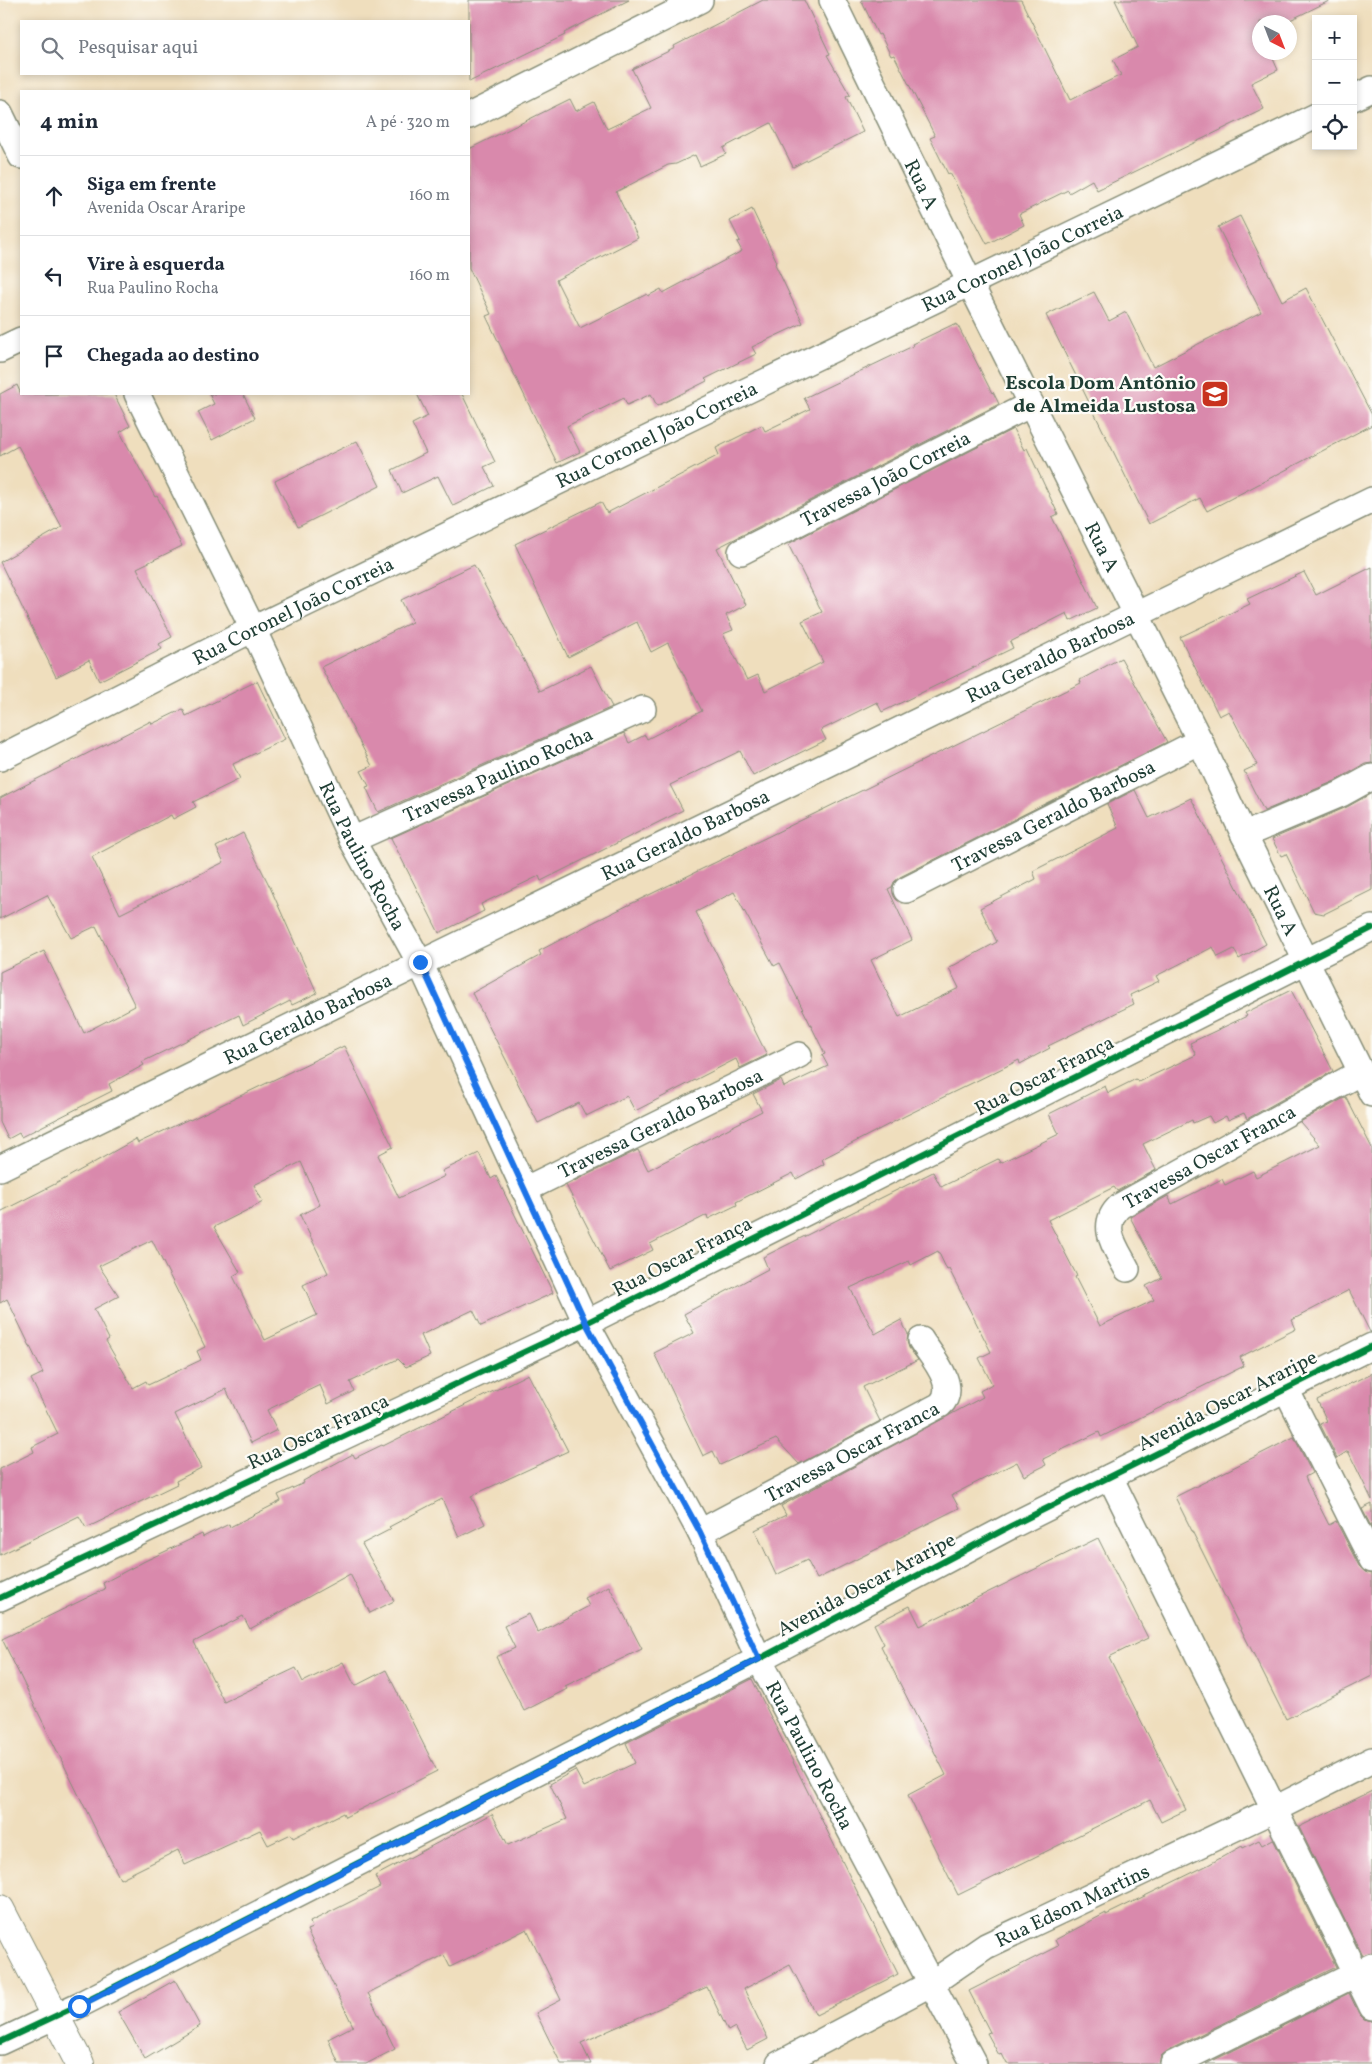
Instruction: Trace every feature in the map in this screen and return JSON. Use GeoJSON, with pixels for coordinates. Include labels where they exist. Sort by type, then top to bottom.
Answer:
{"type":"FeatureCollection","features":[{"type":"Feature","properties":{"kind":"street"},"geometry":{"type":"LineString","coordinates":[[470,115],[700,0]]}},
{"type":"Feature","properties":{"kind":"street","name":"Rua A"},"geometry":{"type":"LineString","coordinates":[[832,0],[970,283],[1200,741],[1244,835],[1367,1083]]}},
{"type":"Feature","properties":{"kind":"street"},"geometry":{"type":"LineString","coordinates":[[1357,96],[1372,89]]}},
{"type":"Feature","properties":{"kind":"street"},"geometry":{"type":"LineString","coordinates":[[0,113],[20,154]]}},
{"type":"Feature","properties":{"kind":"street","name":"Rua Coronel João Correia"},"geometry":{"type":"LineString","coordinates":[[0,758],[253,629],[1312,118]]}},
{"type":"Feature","properties":{"kind":"street"},"geometry":{"type":"LineString","coordinates":[[0,350],[20,340]]}},
{"type":"Feature","properties":{"kind":"street","name":"Rua Paulino Rocha"},"geometry":{"type":"LineString","coordinates":[[137,395],[253,629],[352,840],[420,962],[586,1323],[700,1532],[759,1659],[974,2064]]}},
{"type":"Feature","properties":{"kind":"street","name":"Travessa João Correia"},"geometry":{"type":"LineString","coordinates":[[741,552],[1031,404]]}},
{"type":"Feature","properties":{"kind":"street","name":"Rua Geraldo Barbosa"},"geometry":{"type":"LineString","coordinates":[[0,1168],[1372,500]]}},
{"type":"Feature","properties":{"kind":"street","name":"Travessa Paulino Rocha"},"geometry":{"type":"LineString","coordinates":[[352,840],[643,709]]}},
{"type":"Feature","properties":{"kind":"street","name":"Travessa Geraldo Barbosa"},"geometry":{"type":"LineString","coordinates":[[906,890],[1200,741]]}},
{"type":"Feature","properties":{"kind":"street"},"geometry":{"type":"LineString","coordinates":[[1244,835],[1341,794],[1372,777]]}},
{"type":"Feature","properties":{"kind":"street","name":"Rua Oscar França"},"geometry":{"type":"LineString","coordinates":[[0,1598],[586,1323],[1372,928]]}},
{"type":"Feature","properties":{"kind":"street","name":"Travessa Geraldo Barbosa"},"geometry":{"type":"LineString","coordinates":[[524,1190],[799,1055]]}},
{"type":"Feature","properties":{"kind":"street","name":"Travessa Oscar Franca"},"geometry":{"type":"LineString","coordinates":[[1127,1269],[1110,1236],[1108,1224],[1114,1212],[1120,1206],[1367,1083]]}},
{"type":"Feature","properties":{"kind":"street","name":"Travessa Oscar Franca"},"geometry":{"type":"LineString","coordinates":[[700,1532],[940,1405],[945,1400],[946,1381],[921,1340]]}},
{"type":"Feature","properties":{"kind":"street","name":"Avenida Oscar Araripe"},"geometry":{"type":"LineString","coordinates":[[0,2042],[56,2017],[759,1659],[1110,1477],[1372,1346]]}},
{"type":"Feature","properties":{"kind":"street"},"geometry":{"type":"LineString","coordinates":[[1286,1389],[1372,1560]]}},
{"type":"Feature","properties":{"kind":"street"},"geometry":{"type":"LineString","coordinates":[[1110,1477],[1275,1809],[1364,1970],[1372,2007]]}},
{"type":"Feature","properties":{"kind":"street","name":"Rua Edson Martins"},"geometry":{"type":"LineString","coordinates":[[779,2064],[932,1982],[986,1946],[1275,1809],[1372,1760]]}},
{"type":"Feature","properties":{"kind":"street"},"geometry":{"type":"LineString","coordinates":[[0,1909],[80,2064]]}},
{"type":"Feature","properties":{"kind":"street"},"geometry":{"type":"LineString","coordinates":[[1172,2064],[1364,1970]]}},
{"type":"Feature","properties":{"kind":"building"},"geometry":{"type":"Polygon","coordinates":[[[469,0],[629,0],[564,33],[565,35],[469,82],[469,0]]]}},
{"type":"Feature","properties":{"kind":"building"},"geometry":{"type":"Polygon","coordinates":[[[763,0],[804,0],[830,54],[827,55],[850,95],[846,97],[863,132],[793,167],[771,123],[723,148],[726,154],[700,166],[695,155],[676,164],[668,165],[616,192],[638,238],[556,280],[580,328],[647,294],[648,296],[661,289],[663,293],[742,251],[737,242],[740,241],[730,221],[752,209],[803,323],[752,347],[756,354],[705,379],[707,381],[657,406],[651,394],[627,405],[624,398],[567,426],[580,452],[557,463],[486,316],[491,314],[470,270],[470,149],[570,99],[576,111],[594,102],[607,129],[651,108],[632,69],[675,48],[674,46],[763,0]]]}},
{"type":"Feature","properties":{"kind":"building"},"geometry":{"type":"Polygon","coordinates":[[[861,0],[1021,0],[1070,100],[1121,75],[1113,60],[1138,47],[1115,0],[1331,0],[1297,17],[1297,15],[1252,15],[1252,60],[1274,60],[1278,70],[1251,83],[1264,109],[1097,190],[1092,180],[1069,193],[1068,190],[1019,214],[1024,225],[987,244],[930,138],[935,136],[894,55],[891,56],[880,34],[878,35],[861,0]]]}},
{"type":"Feature","properties":{"kind":"building"},"geometry":{"type":"Polygon","coordinates":[[[1240,216],[1282,301],[1306,288],[1372,415],[1372,425],[1207,511],[1200,498],[1149,524],[1046,315],[1094,292],[1109,321],[1126,312],[1153,367],[1261,312],[1218,227],[1240,216]]]}},
{"type":"Feature","properties":{"kind":"building"},"geometry":{"type":"Polygon","coordinates":[[[957,324],[999,404],[717,548],[746,605],[726,615],[733,630],[723,634],[747,680],[758,675],[765,691],[823,662],[802,621],[822,612],[788,544],[1013,429],[1024,450],[1027,448],[1058,514],[1052,517],[1097,608],[1070,621],[1067,613],[1010,642],[1013,648],[882,712],[877,702],[821,730],[826,740],[753,776],[740,751],[670,785],[683,810],[541,881],[539,876],[481,904],[484,911],[439,933],[391,838],[624,733],[629,743],[645,735],[647,739],[702,711],[668,643],[651,652],[637,622],[568,657],[515,544],[601,502],[607,513],[719,455],[716,448],[762,425],[765,431],[810,409],[804,398],[913,346],[912,344],[957,324]]]}},
{"type":"Feature","properties":{"kind":"building"},"geometry":{"type":"Polygon","coordinates":[[[17,385],[20,395],[114,395],[130,426],[120,432],[155,497],[157,496],[182,546],[137,568],[172,637],[159,644],[162,649],[99,681],[89,660],[56,677],[0,562],[62,527],[18,446],[0,456],[0,394],[17,385]]]}},
{"type":"Feature","properties":{"kind":"building"},"geometry":{"type":"Polygon","coordinates":[[[210,395],[244,395],[255,418],[212,440],[198,412],[214,404],[210,395]]]}},
{"type":"Feature","properties":{"kind":"building"},"geometry":{"type":"Polygon","coordinates":[[[418,395],[462,395],[495,462],[484,467],[494,486],[453,506],[438,476],[402,493],[392,470],[426,453],[412,424],[428,416],[418,395]]]}},
{"type":"Feature","properties":{"kind":"building"},"geometry":{"type":"Polygon","coordinates":[[[357,441],[380,486],[298,527],[275,481],[357,441]]]}},
{"type":"Feature","properties":{"kind":"building"},"geometry":{"type":"Polygon","coordinates":[[[474,565],[540,691],[591,666],[612,707],[378,812],[366,787],[369,786],[361,771],[372,766],[321,667],[412,622],[401,600],[474,565]]]}},
{"type":"Feature","properties":{"kind":"building"},"geometry":{"type":"Polygon","coordinates":[[[1372,567],[1372,763],[1365,764],[1335,781],[1264,811],[1244,771],[1257,765],[1229,711],[1219,716],[1180,637],[1250,604],[1247,599],[1304,572],[1316,595],[1372,567]]]}},
{"type":"Feature","properties":{"kind":"building"},"geometry":{"type":"Polygon","coordinates":[[[1121,658],[1167,742],[900,877],[894,882],[892,887],[888,889],[912,940],[871,960],[899,1017],[959,988],[949,968],[997,942],[980,908],[1036,879],[1033,871],[1118,828],[1107,804],[1135,790],[1149,818],[1191,798],[1266,944],[1239,959],[1234,949],[1218,957],[1213,947],[1156,976],[1159,981],[1130,995],[1134,1004],[1048,1046],[1050,1048],[1020,1064],[1019,1060],[905,1116],[822,1159],[824,1164],[796,1179],[793,1173],[736,1202],[737,1205],[708,1219],[707,1215],[650,1244],[653,1250],[610,1271],[566,1185],[638,1150],[648,1170],[762,1111],[753,1094],[781,1080],[784,1087],[828,1066],[822,1055],[825,1054],[780,963],[774,966],[734,892],[696,912],[767,1055],[740,1068],[736,1059],[635,1111],[627,1096],[586,1116],[579,1103],[538,1123],[472,993],[541,955],[539,951],[596,921],[1081,683],[1080,680],[1121,658]]]}},
{"type":"Feature","properties":{"kind":"building"},"geometry":{"type":"Polygon","coordinates":[[[257,681],[285,739],[233,764],[240,779],[193,802],[196,807],[173,819],[171,815],[92,857],[120,914],[224,862],[216,847],[243,833],[270,887],[317,993],[292,1005],[290,1001],[243,1025],[239,1015],[142,1062],[144,1065],[109,1084],[112,1091],[21,1137],[19,1133],[8,1139],[0,1122],[0,972],[44,951],[84,1033],[135,1006],[96,926],[71,938],[47,895],[0,919],[0,798],[151,721],[152,724],[183,709],[186,716],[257,681]]]}},
{"type":"Feature","properties":{"kind":"building"},"geometry":{"type":"Polygon","coordinates":[[[1372,793],[1372,890],[1324,914],[1314,912],[1286,854],[1281,856],[1272,839],[1347,807],[1372,793]]]}},
{"type":"Feature","properties":{"kind":"building"},"geometry":{"type":"Polygon","coordinates":[[[1291,990],[1333,1071],[1247,1119],[1244,1113],[1228,1120],[1226,1116],[1213,1123],[1209,1116],[1193,1123],[1192,1120],[1143,1144],[1156,1170],[1117,1191],[1114,1187],[1048,1220],[1100,1326],[1154,1300],[1146,1286],[1162,1278],[1130,1217],[1168,1196],[1172,1204],[1222,1179],[1225,1185],[1253,1171],[1256,1177],[1320,1145],[1300,1122],[1346,1097],[1372,1148],[1372,1332],[1370,1332],[1349,1290],[1292,1320],[1296,1329],[1240,1357],[1244,1366],[1101,1437],[1099,1432],[1043,1459],[1046,1465],[1024,1476],[1017,1462],[952,1495],[959,1508],[817,1579],[807,1560],[776,1575],[755,1530],[786,1515],[781,1506],[983,1397],[980,1391],[992,1384],[979,1358],[991,1352],[938,1251],[911,1265],[909,1261],[850,1288],[875,1334],[901,1320],[908,1334],[909,1348],[918,1360],[863,1387],[880,1421],[799,1464],[776,1439],[720,1465],[713,1451],[703,1456],[654,1353],[694,1333],[684,1314],[768,1269],[763,1257],[933,1172],[941,1187],[998,1159],[1000,1163],[1059,1134],[1049,1114],[1105,1086],[1108,1093],[1136,1079],[1138,1082],[1196,1055],[1190,1043],[1247,1016],[1245,1013],[1291,990]]]}},
{"type":"Feature","properties":{"kind":"building"},"geometry":{"type":"Polygon","coordinates":[[[344,1046],[393,1147],[378,1155],[399,1198],[445,1176],[442,1171],[479,1153],[491,1179],[496,1176],[553,1293],[481,1326],[473,1310],[421,1335],[430,1356],[406,1367],[398,1359],[350,1382],[354,1391],[328,1404],[320,1385],[267,1410],[277,1430],[251,1443],[226,1389],[175,1414],[201,1468],[176,1481],[177,1484],[86,1528],[79,1516],[0,1555],[0,1469],[34,1452],[32,1447],[58,1434],[31,1379],[43,1373],[7,1299],[0,1303],[0,1212],[61,1181],[136,1139],[138,1143],[344,1046]],[[301,1162],[254,1185],[263,1202],[214,1227],[240,1272],[233,1276],[265,1340],[317,1315],[303,1285],[328,1273],[300,1215],[320,1205],[301,1162]],[[152,1240],[99,1266],[119,1296],[94,1309],[109,1339],[106,1341],[133,1388],[146,1381],[148,1385],[201,1360],[197,1351],[205,1347],[152,1240]]]}},
{"type":"Feature","properties":{"kind":"building"},"geometry":{"type":"Polygon","coordinates":[[[1372,1373],[1372,1500],[1348,1451],[1337,1458],[1320,1424],[1327,1421],[1317,1400],[1372,1373]]]}},
{"type":"Feature","properties":{"kind":"building"},"geometry":{"type":"Polygon","coordinates":[[[528,1374],[568,1451],[471,1496],[485,1524],[459,1537],[442,1499],[389,1527],[391,1529],[362,1544],[394,1601],[370,1613],[350,1574],[250,1629],[243,1616],[194,1642],[224,1702],[296,1668],[303,1682],[343,1662],[355,1686],[386,1670],[437,1771],[345,1817],[343,1813],[293,1838],[291,1834],[268,1845],[260,1830],[185,1865],[178,1850],[120,1879],[2,1639],[105,1589],[103,1583],[145,1561],[202,1534],[203,1537],[229,1524],[230,1527],[281,1501],[278,1495],[304,1483],[303,1481],[353,1454],[355,1458],[383,1446],[528,1374]]]}},
{"type":"Feature","properties":{"kind":"building"},"geometry":{"type":"Polygon","coordinates":[[[1294,1437],[1312,1473],[1305,1477],[1329,1525],[1336,1521],[1359,1566],[1365,1572],[1372,1574],[1372,1676],[1286,1719],[1175,1497],[1294,1437]]]}},
{"type":"Feature","properties":{"kind":"building"},"geometry":{"type":"Polygon","coordinates":[[[1372,1504],[1372,1528],[1362,1509],[1372,1504]]]}},
{"type":"Feature","properties":{"kind":"building"},"geometry":{"type":"Polygon","coordinates":[[[1098,1538],[1148,1638],[1109,1657],[1186,1810],[1161,1822],[1150,1800],[958,1895],[908,1795],[946,1775],[881,1646],[884,1644],[874,1624],[910,1606],[920,1626],[1098,1538]]]}},
{"type":"Feature","properties":{"kind":"building"},"geometry":{"type":"Polygon","coordinates":[[[609,1586],[642,1649],[565,1686],[567,1689],[524,1711],[496,1657],[515,1648],[504,1626],[529,1614],[538,1633],[589,1606],[585,1598],[609,1586]]]}},
{"type":"Feature","properties":{"kind":"building"},"geometry":{"type":"Polygon","coordinates":[[[752,1679],[898,1974],[816,2015],[790,1965],[744,1989],[768,2039],[747,2050],[735,2027],[728,2031],[707,1987],[581,2043],[591,2064],[561,2064],[536,2013],[561,2000],[527,1929],[450,1967],[444,1955],[368,1993],[395,2049],[366,2064],[339,2064],[328,2039],[353,2026],[307,1930],[312,1928],[310,1922],[380,1887],[375,1876],[492,1814],[508,1845],[567,1819],[550,1784],[575,1770],[584,1787],[635,1763],[626,1743],[752,1679]]]}},
{"type":"Feature","properties":{"kind":"building"},"geometry":{"type":"Polygon","coordinates":[[[1372,1791],[1372,1952],[1362,1955],[1299,1827],[1372,1791]]]}},
{"type":"Feature","properties":{"kind":"building"},"geometry":{"type":"Polygon","coordinates":[[[1273,1839],[1336,1967],[1167,2051],[1161,2056],[1159,2064],[1007,2064],[1002,2054],[999,2055],[987,2033],[990,2032],[969,1991],[1058,1946],[1055,1940],[1106,1913],[1106,1915],[1208,1865],[1242,1846],[1243,1848],[1259,1840],[1262,1845],[1273,1839]]]}},
{"type":"Feature","properties":{"kind":"building"},"geometry":{"type":"Polygon","coordinates":[[[175,1980],[200,2026],[145,2059],[118,2012],[175,1980]]]}},
{"type":"Feature","properties":{"kind":"building"},"geometry":{"type":"Polygon","coordinates":[[[1349,1993],[1359,2014],[1364,2019],[1372,2021],[1372,2064],[1206,2064],[1349,1993]]]}},
{"type":"Feature","properties":{"kind":"cycle path"},"geometry":{"type":"LineString","coordinates":[[0,1598],[586,1323],[1372,928]]}},
{"type":"Feature","properties":{"kind":"cycle path"},"geometry":{"type":"LineString","coordinates":[[0,2042],[79,2005],[759,1659],[1011,1526],[1372,1346]]}},
{"type":"Feature","properties":{"kind":"place","name":"Escola Dom Antônio de Almeida Lustosa"},"geometry":{"type":"Point","coordinates":[1215,394]}},
{"type":"Feature","properties":{"kind":"route"},"geometry":{"type":"LineString","coordinates":[[79,2006],[759,1659],[700,1532],[586,1323],[420,962]]}}]}
